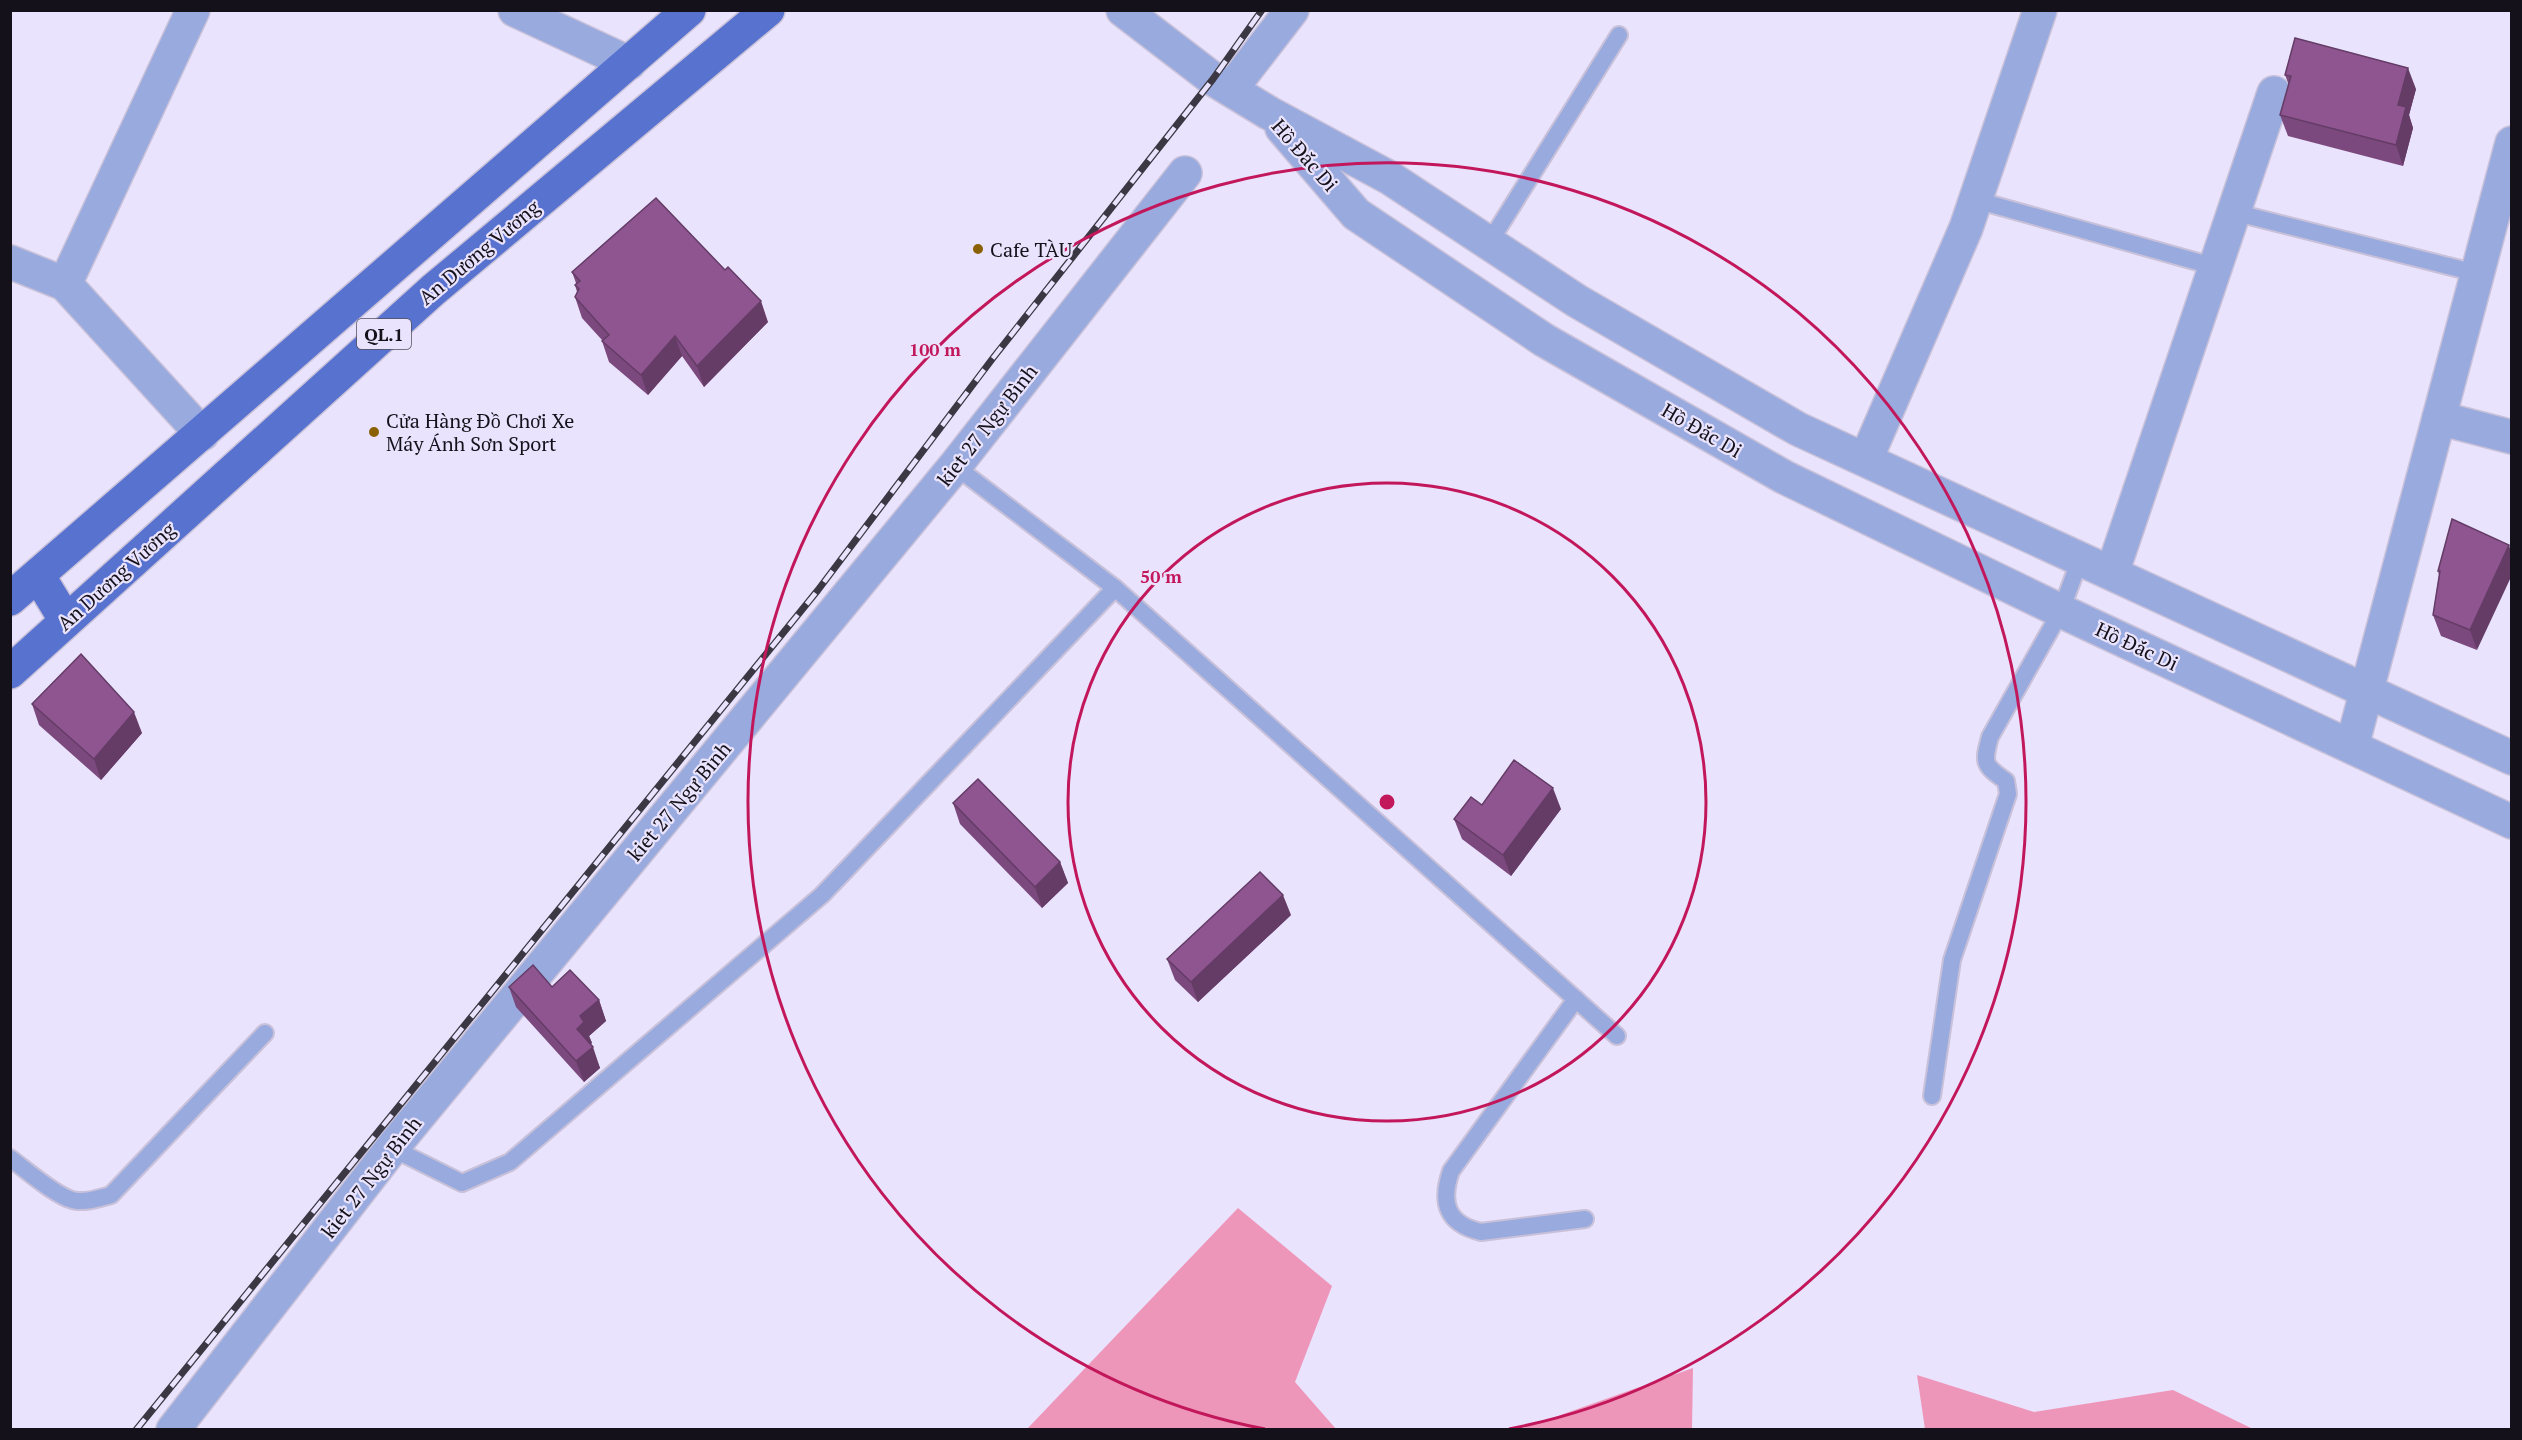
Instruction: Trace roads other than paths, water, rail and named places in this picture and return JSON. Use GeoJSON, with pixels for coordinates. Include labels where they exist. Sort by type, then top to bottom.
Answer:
{"type":"FeatureCollection","features":[{"type":"Feature","properties":{"kind":"main road","name":"QL.1"},"geometry":{"type":"LineString","coordinates":[[10,599],[689,10]]}},
{"type":"Feature","properties":{"kind":"main road","name":"An Dương Vương"},"geometry":{"type":"LineString","coordinates":[[10,672],[433,290],[768,10]]}},
{"type":"Feature","properties":{"kind":"main road"},"geometry":{"type":"LineString","coordinates":[[38,575],[66,621]]}},
{"type":"Feature","properties":{"kind":"street"},"geometry":{"type":"LineString","coordinates":[[66,284],[193,10]]}},
{"type":"Feature","properties":{"kind":"street"},"geometry":{"type":"LineString","coordinates":[[515,10],[629,63]]}},
{"type":"Feature","properties":{"kind":"street"},"geometry":{"type":"LineString","coordinates":[[1123,10],[1231,89],[1269,113]]}},
{"type":"Feature","properties":{"kind":"street"},"geometry":{"type":"LineString","coordinates":[[1231,89],[1292,10]]}},
{"type":"Feature","properties":{"kind":"street"},"geometry":{"type":"LineString","coordinates":[[1866,459],[1966,228],[2040,10]]}},
{"type":"Feature","properties":{"kind":"street"},"geometry":{"type":"LineString","coordinates":[[2112,573],[2274,93]]}},
{"type":"Feature","properties":{"kind":"street","name":"Hồ Đắc Di"},"geometry":{"type":"LineString","coordinates":[[1269,113],[1390,178],[1577,301],[1798,429],[2511,758]]}},
{"type":"Feature","properties":{"kind":"street","name":"Hồ Đắc Di"},"geometry":{"type":"LineString","coordinates":[[1269,113],[1356,214],[1544,340],[1784,477],[2061,611],[2511,822]]}},
{"type":"Feature","properties":{"kind":"street"},"geometry":{"type":"LineString","coordinates":[[2352,746],[2511,143]]}},
{"type":"Feature","properties":{"kind":"street","name":"kiet 27 Ngự Bình"},"geometry":{"type":"LineString","coordinates":[[173,1430],[392,1148],[955,466],[1185,174]]}},
{"type":"Feature","properties":{"kind":"street"},"geometry":{"type":"LineString","coordinates":[[10,262],[66,284],[202,434]]}},
{"type":"Feature","properties":{"kind":"street"},"geometry":{"type":"LineString","coordinates":[[2439,418],[2511,437]]}},
{"type":"Feature","properties":{"kind":"lane"},"geometry":{"type":"LineString","coordinates":[[1489,243],[1619,35]]}},
{"type":"Feature","properties":{"kind":"lane"},"geometry":{"type":"LineString","coordinates":[[1976,200],[2216,267]]}},
{"type":"Feature","properties":{"kind":"lane"},"geometry":{"type":"LineString","coordinates":[[2233,212],[2476,273]]}},
{"type":"Feature","properties":{"kind":"lane"},"geometry":{"type":"LineString","coordinates":[[955,466],[1115,588],[1617,1036]]}},
{"type":"Feature","properties":{"kind":"lane"},"geometry":{"type":"LineString","coordinates":[[1932,1096],[1952,960],[2008,794],[2006,781],[1988,769],[1984,759],[1990,737],[2061,611],[2080,559]]}},
{"type":"Feature","properties":{"kind":"lane"},"geometry":{"type":"LineString","coordinates":[[392,1148],[462,1183],[510,1162],[822,895],[1115,588]]}},
{"type":"Feature","properties":{"kind":"lane"},"geometry":{"type":"LineString","coordinates":[[1576,999],[1450,1171],[1445,1201],[1454,1219],[1466,1229],[1481,1232],[1585,1219]]}},
{"type":"Feature","properties":{"kind":"lane"},"geometry":{"type":"LineString","coordinates":[[10,1158],[75,1202],[92,1201],[111,1196],[265,1033]]}},
{"type":"Feature","properties":{"kind":"railway"},"geometry":{"type":"LineString","coordinates":[[136,1430],[818,590],[993,358],[1213,79],[1262,10]]}},
{"type":"Feature","properties":{"kind":"place","name":"Cafe TÀU"},"geometry":{"type":"Point","coordinates":[978,249]}},
{"type":"Feature","properties":{"kind":"place","name":"Cửa Hàng Đồ Chơi Xe Máy Ánh Sơn Sport"},"geometry":{"type":"Point","coordinates":[374,432]}}]}
